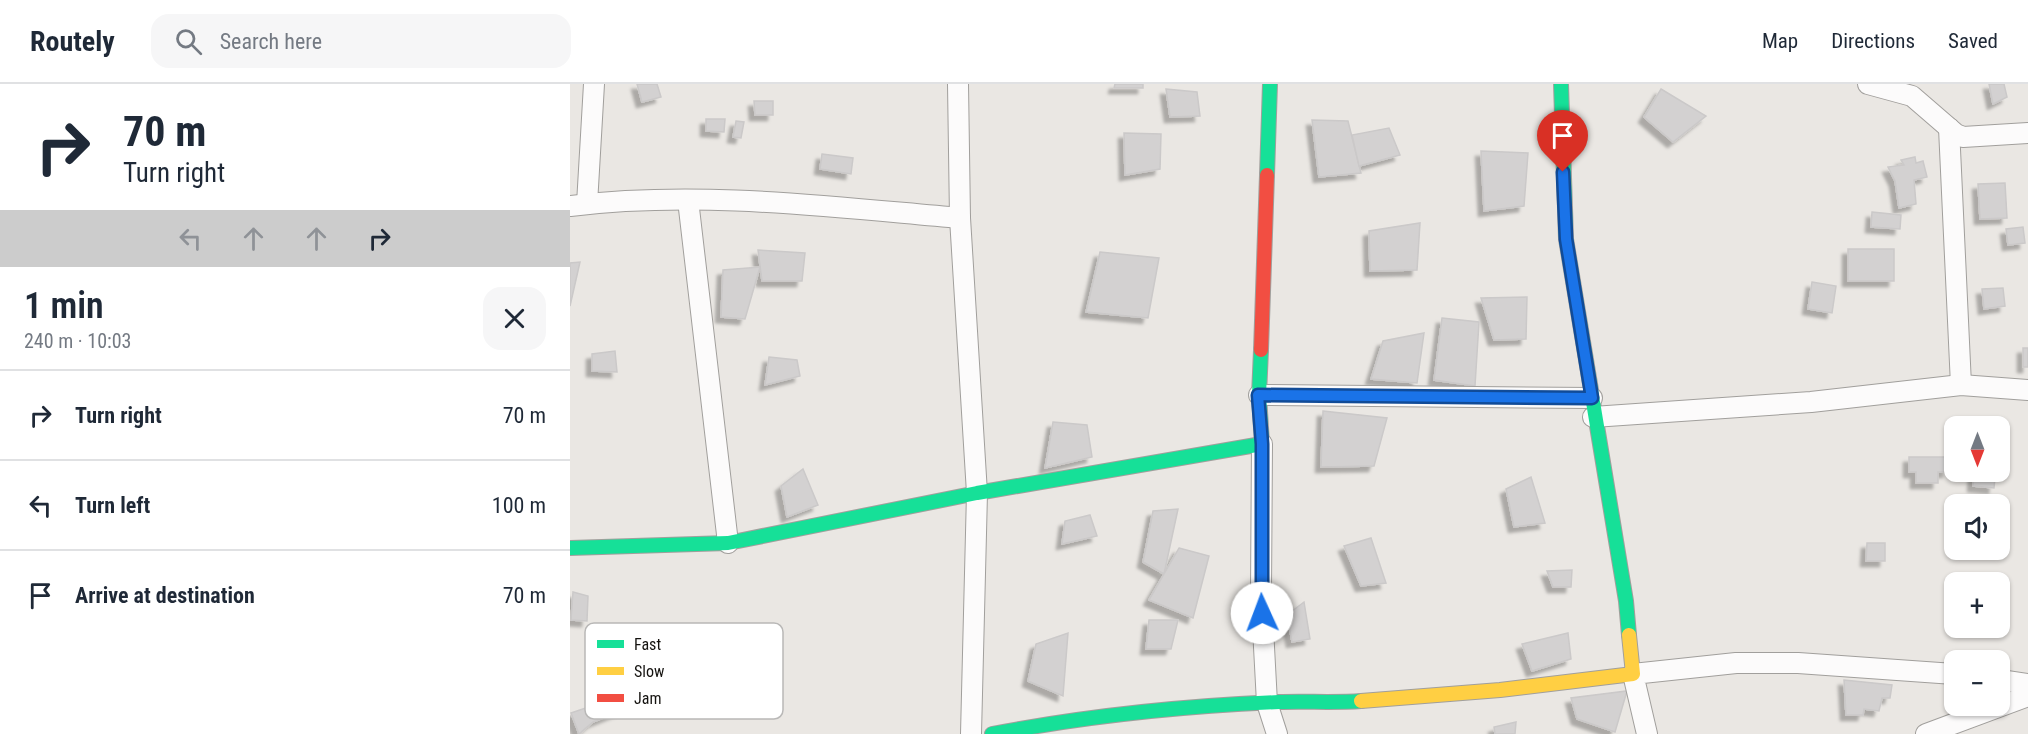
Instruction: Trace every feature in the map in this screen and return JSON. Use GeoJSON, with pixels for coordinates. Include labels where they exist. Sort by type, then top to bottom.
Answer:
{"type":"FeatureCollection","features":[{"type":"Feature","properties":{"kind":"street"},"geometry":{"type":"LineString","coordinates":[[594,84],[578,205],[688,200],[764,202],[960,218]]}},
{"type":"Feature","properties":{"kind":"street"},"geometry":{"type":"LineString","coordinates":[[958,84],[960,218],[977,493],[971,734]]}},
{"type":"Feature","properties":{"kind":"street"},"geometry":{"type":"LineString","coordinates":[[1270,84],[1258,395],[1262,444],[1261,591],[1267,703],[1277,734]]}},
{"type":"Feature","properties":{"kind":"street"},"geometry":{"type":"LineString","coordinates":[[1561,84],[1566,239],[1592,408],[1626,601],[1633,674],[1647,734]]}},
{"type":"Feature","properties":{"kind":"street"},"geometry":{"type":"LineString","coordinates":[[1868,84],[1912,96],[1963,137],[2028,133]]}},
{"type":"Feature","properties":{"kind":"street"},"geometry":{"type":"LineString","coordinates":[[1949,128],[1961,385]]}},
{"type":"Feature","properties":{"kind":"street"},"geometry":{"type":"LineString","coordinates":[[688,200],[728,543]]}},
{"type":"Feature","properties":{"kind":"street"},"geometry":{"type":"LineString","coordinates":[[1258,395],[1592,408],[1811,402],[1961,385],[2028,390]]}},
{"type":"Feature","properties":{"kind":"street"},"geometry":{"type":"LineString","coordinates":[[570,548],[728,543],[977,493],[1262,444]]}},
{"type":"Feature","properties":{"kind":"street"},"geometry":{"type":"LineString","coordinates":[[992,734],[1052,722],[1267,703],[1365,701],[1561,684],[1736,663],[1798,663],[1944,673]]}},
{"type":"Feature","properties":{"kind":"street"},"geometry":{"type":"LineString","coordinates":[[2010,681],[2028,684]]}},
{"type":"Feature","properties":{"kind":"street"},"geometry":{"type":"LineString","coordinates":[[1926,734],[2028,696]]}},
{"type":"Feature","properties":{"kind":"building"},"geometry":{"type":"Polygon","coordinates":[[[637,84],[657,84],[661,97],[642,102],[637,84]]]}},
{"type":"Feature","properties":{"kind":"building"},"geometry":{"type":"Polygon","coordinates":[[[1115,84],[1143,84],[1143,88],[1114,88],[1115,84]]]}},
{"type":"Feature","properties":{"kind":"building"},"geometry":{"type":"Polygon","coordinates":[[[1989,84],[2004,84],[2007,97],[1993,104],[1989,84]]]}},
{"type":"Feature","properties":{"kind":"building"},"geometry":{"type":"Polygon","coordinates":[[[1166,89],[1197,92],[1200,116],[1170,117],[1166,89]]]}},
{"type":"Feature","properties":{"kind":"building"},"geometry":{"type":"Polygon","coordinates":[[[1661,89],[1706,116],[1673,142],[1644,117],[1661,89]]]}},
{"type":"Feature","properties":{"kind":"building"},"geometry":{"type":"Polygon","coordinates":[[[754,101],[773,101],[773,115],[755,115],[754,101]]]}},
{"type":"Feature","properties":{"kind":"building"},"geometry":{"type":"Polygon","coordinates":[[[706,119],[725,119],[724,132],[706,131],[706,119]]]}},
{"type":"Feature","properties":{"kind":"building"},"geometry":{"type":"Polygon","coordinates":[[[1312,120],[1348,121],[1361,173],[1319,177],[1312,120]]]}},
{"type":"Feature","properties":{"kind":"building"},"geometry":{"type":"Polygon","coordinates":[[[736,121],[744,122],[741,138],[733,137],[736,121]]]}},
{"type":"Feature","properties":{"kind":"building"},"geometry":{"type":"Polygon","coordinates":[[[1389,128],[1400,155],[1359,166],[1352,135],[1389,128]]]}},
{"type":"Feature","properties":{"kind":"building"},"geometry":{"type":"Polygon","coordinates":[[[1124,133],[1161,134],[1160,169],[1125,175],[1124,133]]]}},
{"type":"Feature","properties":{"kind":"building"},"geometry":{"type":"Polygon","coordinates":[[[1481,151],[1528,153],[1524,206],[1484,211],[1481,151]]]}},
{"type":"Feature","properties":{"kind":"building"},"geometry":{"type":"Polygon","coordinates":[[[822,154],[853,158],[851,174],[820,169],[822,154]]]}},
{"type":"Feature","properties":{"kind":"building"},"geometry":{"type":"Polygon","coordinates":[[[1915,157],[1916,163],[1923,161],[1927,177],[1914,180],[1916,204],[1899,208],[1895,181],[1888,167],[1904,165],[1901,160],[1915,157]]]}},
{"type":"Feature","properties":{"kind":"building"},"geometry":{"type":"Polygon","coordinates":[[[2005,183],[2007,218],[1980,219],[1978,184],[2005,183]]]}},
{"type":"Feature","properties":{"kind":"building"},"geometry":{"type":"Polygon","coordinates":[[[1872,212],[1901,215],[1900,229],[1871,227],[1872,212]]]}},
{"type":"Feature","properties":{"kind":"building"},"geometry":{"type":"Polygon","coordinates":[[[1420,223],[1417,270],[1370,271],[1369,231],[1420,223]]]}},
{"type":"Feature","properties":{"kind":"building"},"geometry":{"type":"Polygon","coordinates":[[[2023,227],[2025,243],[2008,245],[2006,229],[2023,227]]]}},
{"type":"Feature","properties":{"kind":"building"},"geometry":{"type":"Polygon","coordinates":[[[1848,249],[1894,249],[1894,281],[1848,281],[1848,249]]]}},
{"type":"Feature","properties":{"kind":"building"},"geometry":{"type":"Polygon","coordinates":[[[758,250],[805,253],[802,281],[762,281],[758,250]]]}},
{"type":"Feature","properties":{"kind":"building"},"geometry":{"type":"Polygon","coordinates":[[[1100,252],[1159,258],[1148,318],[1086,312],[1100,252]]]}},
{"type":"Feature","properties":{"kind":"building"},"geometry":{"type":"Polygon","coordinates":[[[580,262],[570,306],[570,263],[580,262]]]}},
{"type":"Feature","properties":{"kind":"building"},"geometry":{"type":"Polygon","coordinates":[[[760,267],[745,319],[721,317],[723,270],[760,267]]]}},
{"type":"Feature","properties":{"kind":"building"},"geometry":{"type":"Polygon","coordinates":[[[1812,282],[1836,286],[1832,313],[1808,309],[1812,282]]]}},
{"type":"Feature","properties":{"kind":"building"},"geometry":{"type":"Polygon","coordinates":[[[2003,288],[2005,306],[1984,309],[1982,289],[2003,288]]]}},
{"type":"Feature","properties":{"kind":"building"},"geometry":{"type":"Polygon","coordinates":[[[1527,297],[1526,339],[1494,340],[1481,298],[1527,297]]]}},
{"type":"Feature","properties":{"kind":"building"},"geometry":{"type":"Polygon","coordinates":[[[1442,318],[1479,322],[1475,386],[1434,380],[1442,318]]]}},
{"type":"Feature","properties":{"kind":"building"},"geometry":{"type":"Polygon","coordinates":[[[1424,333],[1417,383],[1371,379],[1383,341],[1424,333]]]}},
{"type":"Feature","properties":{"kind":"building"},"geometry":{"type":"Polygon","coordinates":[[[2023,348],[2028,348],[2028,367],[2023,367],[2023,348]]]}},
{"type":"Feature","properties":{"kind":"building"},"geometry":{"type":"Polygon","coordinates":[[[615,351],[617,372],[592,371],[592,354],[615,351]]]}},
{"type":"Feature","properties":{"kind":"building"},"geometry":{"type":"Polygon","coordinates":[[[769,357],[797,360],[800,376],[765,385],[769,357]]]}},
{"type":"Feature","properties":{"kind":"building"},"geometry":{"type":"Polygon","coordinates":[[[1323,411],[1387,418],[1374,466],[1321,467],[1323,411]]]}},
{"type":"Feature","properties":{"kind":"building"},"geometry":{"type":"Polygon","coordinates":[[[1053,422],[1087,425],[1092,457],[1045,468],[1053,422]]]}},
{"type":"Feature","properties":{"kind":"building"},"geometry":{"type":"Polygon","coordinates":[[[1909,457],[1944,457],[1944,472],[1938,472],[1938,483],[1916,483],[1916,472],[1909,472],[1909,457]]]}},
{"type":"Feature","properties":{"kind":"building"},"geometry":{"type":"Polygon","coordinates":[[[803,469],[818,505],[787,517],[781,486],[803,469]]]}},
{"type":"Feature","properties":{"kind":"building"},"geometry":{"type":"Polygon","coordinates":[[[1531,477],[1545,523],[1514,527],[1506,489],[1531,477]]]}},
{"type":"Feature","properties":{"kind":"building"},"geometry":{"type":"Polygon","coordinates":[[[1973,482],[1995,482],[1994,488],[1973,486],[1973,482]]]}},
{"type":"Feature","properties":{"kind":"building"},"geometry":{"type":"Polygon","coordinates":[[[1178,509],[1164,574],[1143,562],[1153,511],[1178,509]]]}},
{"type":"Feature","properties":{"kind":"building"},"geometry":{"type":"Polygon","coordinates":[[[1090,515],[1097,536],[1062,544],[1065,521],[1090,515]]]}},
{"type":"Feature","properties":{"kind":"building"},"geometry":{"type":"Polygon","coordinates":[[[1371,538],[1386,583],[1361,586],[1344,546],[1371,538]]]}},
{"type":"Feature","properties":{"kind":"building"},"geometry":{"type":"Polygon","coordinates":[[[1867,543],[1885,543],[1885,561],[1866,561],[1867,543]]]}},
{"type":"Feature","properties":{"kind":"building"},"geometry":{"type":"Polygon","coordinates":[[[1179,548],[1209,556],[1193,618],[1149,600],[1179,548]]]}},
{"type":"Feature","properties":{"kind":"building"},"geometry":{"type":"Polygon","coordinates":[[[1572,570],[1571,587],[1553,587],[1547,571],[1572,570]]]}},
{"type":"Feature","properties":{"kind":"building"},"geometry":{"type":"Polygon","coordinates":[[[573,592],[588,596],[587,621],[571,620],[573,592]]]}},
{"type":"Feature","properties":{"kind":"building"},"geometry":{"type":"Polygon","coordinates":[[[1304,602],[1310,639],[1292,642],[1287,615],[1304,602]]]}},
{"type":"Feature","properties":{"kind":"building"},"geometry":{"type":"Polygon","coordinates":[[[1149,620],[1178,620],[1171,649],[1146,649],[1149,620]]]}},
{"type":"Feature","properties":{"kind":"building"},"geometry":{"type":"Polygon","coordinates":[[[1068,633],[1063,696],[1028,681],[1036,644],[1068,633]]]}},
{"type":"Feature","properties":{"kind":"building"},"geometry":{"type":"Polygon","coordinates":[[[1568,633],[1571,659],[1532,671],[1522,644],[1568,633]]]}},
{"type":"Feature","properties":{"kind":"building"},"geometry":{"type":"Polygon","coordinates":[[[1844,680],[1892,685],[1890,698],[1882,698],[1879,711],[1864,709],[1863,715],[1846,715],[1844,680]]]}},
{"type":"Feature","properties":{"kind":"building"},"geometry":{"type":"Polygon","coordinates":[[[1627,691],[1615,732],[1577,719],[1571,698],[1627,691]]]}},
{"type":"Feature","properties":{"kind":"building"},"geometry":{"type":"Polygon","coordinates":[[[585,708],[585,719],[601,719],[593,722],[579,734],[571,713],[585,708]]]}},
{"type":"Feature","properties":{"kind":"building"},"geometry":{"type":"Polygon","coordinates":[[[1516,722],[1515,734],[1495,734],[1494,727],[1516,722]]]}},
{"type":"Feature","properties":{"kind":"traffic: fast"},"geometry":{"type":"LineString","coordinates":[[1267,175],[1270,84]]}},
{"type":"Feature","properties":{"kind":"traffic: fast"},"geometry":{"type":"LineString","coordinates":[[1561,84],[1566,239],[1626,601],[1629,635]]}},
{"type":"Feature","properties":{"kind":"traffic: fast"},"geometry":{"type":"LineString","coordinates":[[570,548],[728,543],[977,493],[1262,444],[1259,395],[1261,350]]}},
{"type":"Feature","properties":{"kind":"traffic: fast"},"geometry":{"type":"LineString","coordinates":[[992,734],[1063,722],[1171,709],[1279,702],[1361,701]]}},
{"type":"Feature","properties":{"kind":"traffic: slow"},"geometry":{"type":"LineString","coordinates":[[1361,701],[1500,690],[1633,674],[1629,635]]}},
{"type":"Feature","properties":{"kind":"traffic: jam"},"geometry":{"type":"LineString","coordinates":[[1261,350],[1267,175]]}},
{"type":"Feature","properties":{"kind":"route"},"geometry":{"type":"LineString","coordinates":[[1262,613],[1262,444],[1258,395],[1592,398],[1566,239],[1563,172]]}}]}
